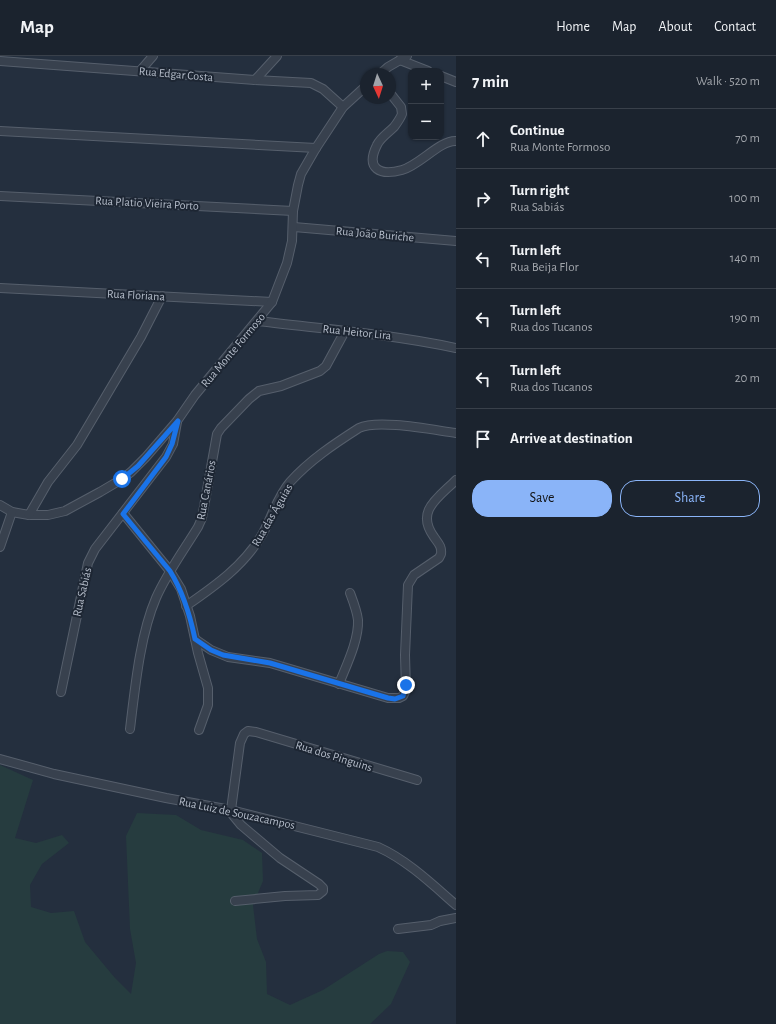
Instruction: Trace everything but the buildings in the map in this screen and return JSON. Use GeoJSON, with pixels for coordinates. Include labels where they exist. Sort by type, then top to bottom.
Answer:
{"type":"FeatureCollection","features":[{"type":"Feature","properties":{"kind":"street"},"geometry":{"type":"LineString","coordinates":[[140,71],[153,56]]}},
{"type":"Feature","properties":{"kind":"street"},"geometry":{"type":"LineString","coordinates":[[255,80],[277,56]]}},
{"type":"Feature","properties":{"kind":"street"},"geometry":{"type":"LineString","coordinates":[[387,68],[404,58],[422,68]]}},
{"type":"Feature","properties":{"kind":"street","name":"Rua Edgar Costa"},"geometry":{"type":"LineString","coordinates":[[0,61],[311,83],[323,89],[343,107]]}},
{"type":"Feature","properties":{"kind":"street"},"geometry":{"type":"LineString","coordinates":[[444,77],[456,82]]}},
{"type":"Feature","properties":{"kind":"street","name":"Rua Monte Formoso"},"geometry":{"type":"LineString","coordinates":[[0,505],[12,512],[29,515],[48,515],[65,511],[122,479],[138,466],[178,421],[195,395],[245,334],[258,321],[272,302],[287,263],[294,227],[293,211],[301,174],[343,107],[360,91]]}},
{"type":"Feature","properties":{"kind":"street"},"geometry":{"type":"LineString","coordinates":[[396,101],[401,107],[402,114],[398,122],[378,142],[372,159],[378,170],[387,172],[403,170],[424,159],[442,144],[456,141]]}},
{"type":"Feature","properties":{"kind":"street"},"geometry":{"type":"LineString","coordinates":[[0,131],[316,148]]}},
{"type":"Feature","properties":{"kind":"street","name":"Rua Platio Vieira Porto"},"geometry":{"type":"LineString","coordinates":[[0,196],[293,211]]}},
{"type":"Feature","properties":{"kind":"street","name":"Rua João Buriche"},"geometry":{"type":"LineString","coordinates":[[294,227],[456,241]]}},
{"type":"Feature","properties":{"kind":"street","name":"Rua Floriana"},"geometry":{"type":"LineString","coordinates":[[0,288],[272,302]]}},
{"type":"Feature","properties":{"kind":"street"},"geometry":{"type":"LineString","coordinates":[[29,515],[48,482],[77,445],[142,336],[162,296]]}},
{"type":"Feature","properties":{"kind":"street","name":"Rua Heitor Lira"},"geometry":{"type":"LineString","coordinates":[[258,321],[400,337],[456,348]]}},
{"type":"Feature","properties":{"kind":"street","name":"Rua Canários"},"geometry":{"type":"LineString","coordinates":[[130,729],[136,685],[148,620],[156,597],[202,518],[217,434],[239,408],[259,392],[281,386],[320,371],[326,366],[344,331]]}},
{"type":"Feature","properties":{"kind":"street","name":"Rua Sabiás"},"geometry":{"type":"LineString","coordinates":[[60,692],[88,563],[95,550],[166,457],[172,444],[178,421]]}},
{"type":"Feature","properties":{"kind":"street","name":"Rua das Águias"},"geometry":{"type":"LineString","coordinates":[[186,606],[216,585],[249,553],[263,533],[283,491],[304,468],[326,450],[359,428],[364,425],[381,424],[456,433]]}},
{"type":"Feature","properties":{"kind":"street"},"geometry":{"type":"LineString","coordinates":[[195,639],[211,650],[223,655],[270,663],[388,698],[395,699],[403,696],[406,685],[405,655],[408,585],[414,575],[439,558],[441,554],[440,545],[430,530],[426,521],[426,516],[437,499],[456,480]]}},
{"type":"Feature","properties":{"kind":"street"},"geometry":{"type":"LineString","coordinates":[[0,547],[12,512]]}},
{"type":"Feature","properties":{"kind":"street"},"geometry":{"type":"LineString","coordinates":[[123,514],[170,571],[179,585],[195,639],[208,693],[208,705],[199,730]]}},
{"type":"Feature","properties":{"kind":"street"},"geometry":{"type":"LineString","coordinates":[[339,684],[350,656],[358,626],[350,593]]}},
{"type":"Feature","properties":{"kind":"street","name":"Rua dos Pinguins"},"geometry":{"type":"LineString","coordinates":[[230,810],[240,743],[246,732],[252,731],[417,780]]}},
{"type":"Feature","properties":{"kind":"street","name":"Rua Luiz de Souzacampos"},"geometry":{"type":"LineString","coordinates":[[0,759],[60,775],[230,810],[378,846],[388,851],[416,871],[456,905]]}},
{"type":"Feature","properties":{"kind":"street"},"geometry":{"type":"LineString","coordinates":[[230,810],[241,825],[280,858],[319,884],[323,891],[318,895],[285,896],[234,901]]}},
{"type":"Feature","properties":{"kind":"street"},"geometry":{"type":"LineString","coordinates":[[398,928],[431,925],[440,921],[456,918]]}},
{"type":"Feature","properties":{"kind":"green space"},"geometry":{"type":"Polygon","coordinates":[[[0,765],[33,780],[15,838],[36,843],[62,835],[69,843],[42,864],[30,885],[31,907],[51,913],[74,911],[85,942],[115,978],[131,994],[136,963],[130,929],[126,836],[137,813],[176,815],[201,830],[243,840],[262,853],[263,881],[253,905],[257,939],[266,962],[267,994],[290,1005],[323,990],[379,954],[387,951],[403,952],[410,962],[391,1004],[370,1024],[0,1024],[0,765]]]}},
{"type":"Feature","properties":{"kind":"route"},"geometry":{"type":"LineString","coordinates":[[122,479],[138,466],[178,421],[170,451],[162,464],[123,514],[170,571],[181,589],[190,616],[195,639],[211,650],[223,655],[233,658],[270,663],[388,698],[395,699],[403,696],[406,690],[406,685]]}}]}
